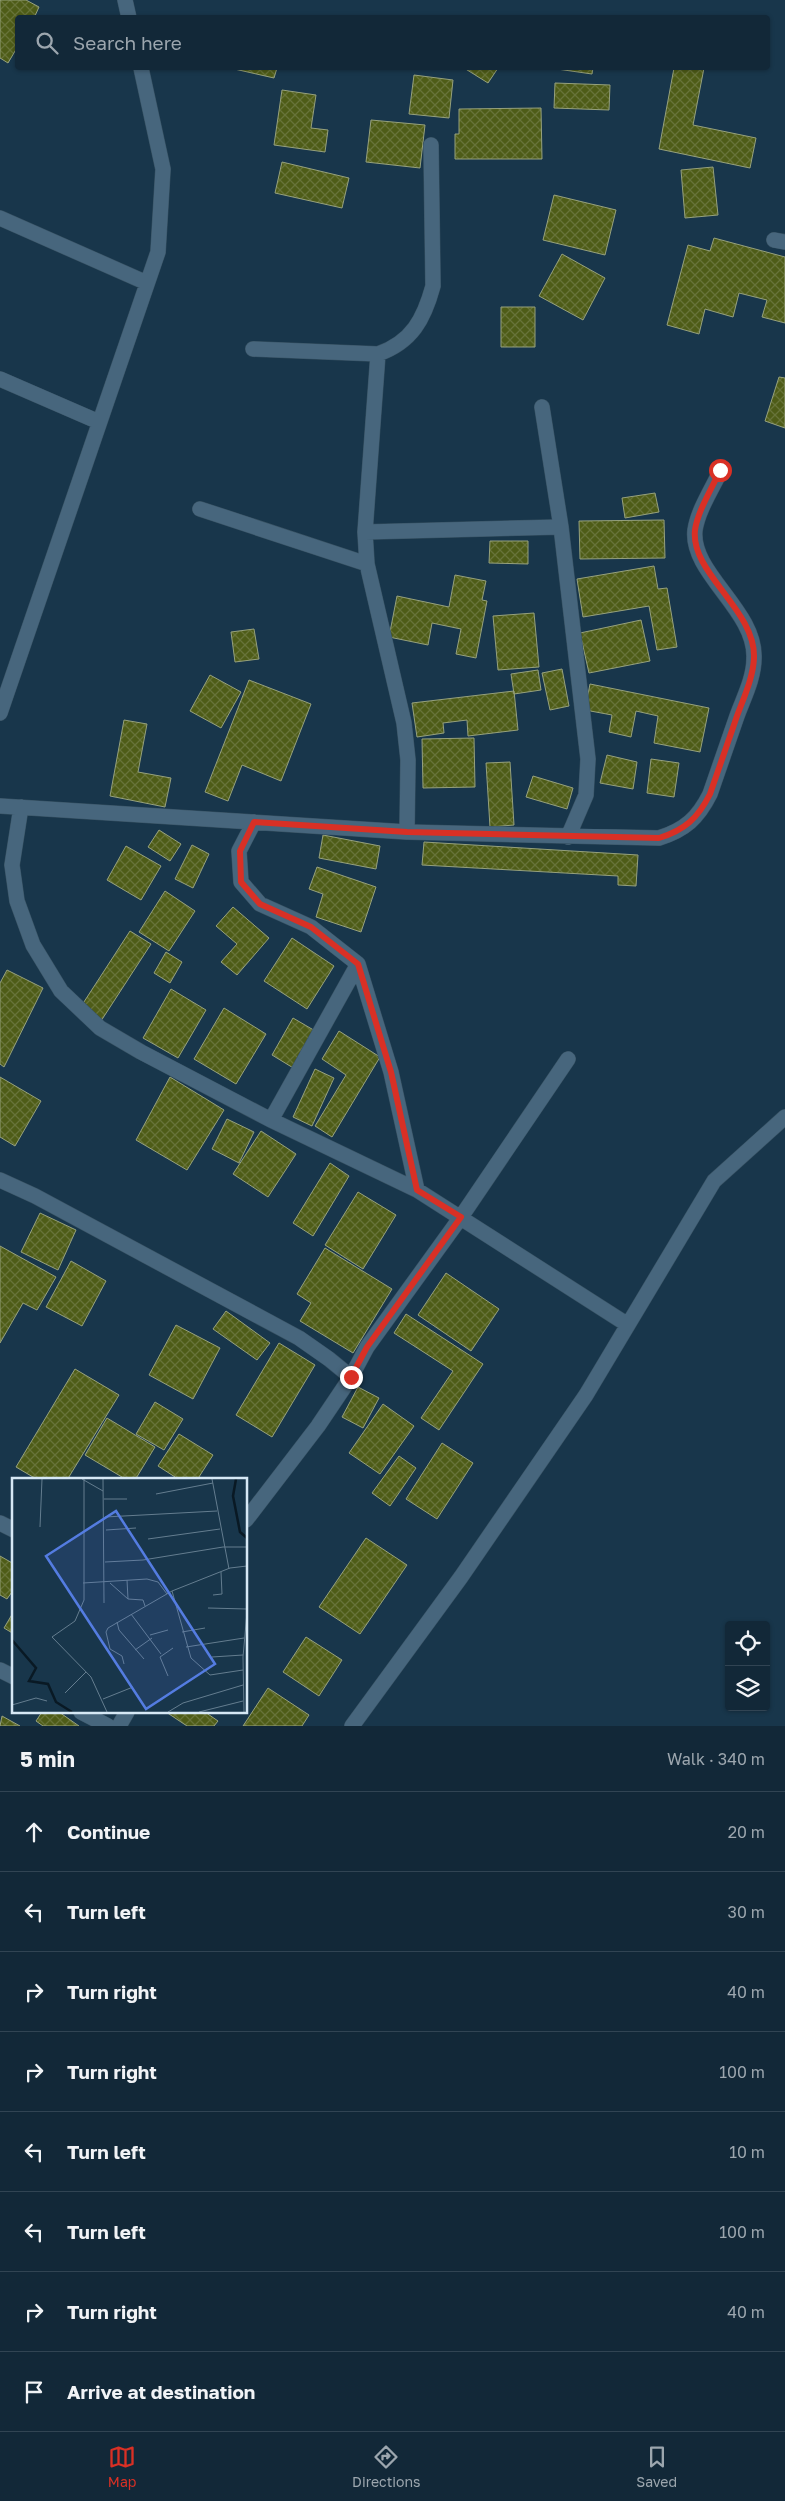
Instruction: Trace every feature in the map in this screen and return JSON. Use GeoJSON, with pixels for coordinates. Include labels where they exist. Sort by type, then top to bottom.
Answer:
{"type":"FeatureCollection","features":[{"type":"Feature","properties":{"kind":"street"},"geometry":{"type":"LineString","coordinates":[[125,0],[128,15]]}},
{"type":"Feature","properties":{"kind":"street"},"geometry":{"type":"LineString","coordinates":[[0,713],[158,252],[163,168],[141,70]]}},
{"type":"Feature","properties":{"kind":"street"},"geometry":{"type":"LineString","coordinates":[[253,349],[378,354],[395,348],[417,325],[427,306],[432,286],[431,145]]}},
{"type":"Feature","properties":{"kind":"street"},"geometry":{"type":"LineString","coordinates":[[0,218],[147,283]]}},
{"type":"Feature","properties":{"kind":"street"},"geometry":{"type":"LineString","coordinates":[[378,354],[365,532],[367,564],[404,723],[408,760],[407,832]]}},
{"type":"Feature","properties":{"kind":"street"},"geometry":{"type":"LineString","coordinates":[[0,379],[99,422]]}},
{"type":"Feature","properties":{"kind":"street"},"geometry":{"type":"LineString","coordinates":[[542,407],[561,527],[588,759],[586,795],[568,837]]}},
{"type":"Feature","properties":{"kind":"street"},"geometry":{"type":"LineString","coordinates":[[0,806],[407,832],[659,838],[675,833],[688,825],[701,812],[710,794],[750,679],[754,657],[752,639],[742,617],[704,562],[695,541],[699,517],[720,470]]}},
{"type":"Feature","properties":{"kind":"street"},"geometry":{"type":"LineString","coordinates":[[200,509],[367,564]]}},
{"type":"Feature","properties":{"kind":"street"},"geometry":{"type":"LineString","coordinates":[[365,532],[561,527]]}},
{"type":"Feature","properties":{"kind":"street"},"geometry":{"type":"LineString","coordinates":[[21,807],[12,865],[17,901],[32,945],[61,991],[100,1028],[141,1052],[271,1120],[417,1190],[628,1325]]}},
{"type":"Feature","properties":{"kind":"street"},"geometry":{"type":"LineString","coordinates":[[254,822],[240,851],[241,882],[260,904],[311,927],[358,964],[391,1072],[417,1190]]}},
{"type":"Feature","properties":{"kind":"street"},"geometry":{"type":"LineString","coordinates":[[271,1120],[358,964]]}},
{"type":"Feature","properties":{"kind":"street"},"geometry":{"type":"LineString","coordinates":[[248,1517],[318,1426],[351,1377],[367,1347],[461,1217],[568,1060]]}},
{"type":"Feature","properties":{"kind":"street"},"geometry":{"type":"LineString","coordinates":[[352,1726],[461,1577],[586,1394],[714,1181],[785,1117]]}},
{"type":"Feature","properties":{"kind":"street"},"geometry":{"type":"LineString","coordinates":[[0,1180],[36,1196],[299,1338],[330,1359],[351,1377]]}},
{"type":"Feature","properties":{"kind":"street"},"geometry":{"type":"LineString","coordinates":[[0,1523],[12,1529]]}},
{"type":"Feature","properties":{"kind":"street"},"geometry":{"type":"LineString","coordinates":[[0,1670],[12,1676]]}},
{"type":"Feature","properties":{"kind":"street"},"geometry":{"type":"LineString","coordinates":[[85,1714],[108,1726]]}},
{"type":"Feature","properties":{"kind":"street"},"geometry":{"type":"LineString","coordinates":[[119,1726],[127,1714]]}},
{"type":"Feature","properties":{"kind":"building"},"geometry":{"type":"Polygon","coordinates":[[[0,0],[26,0],[39,7],[35,15],[15,15],[15,51],[8,63],[0,58],[0,0]]]}},
{"type":"Feature","properties":{"kind":"building"},"geometry":{"type":"Polygon","coordinates":[[[239,70],[276,70],[274,78],[239,70]]]}},
{"type":"Feature","properties":{"kind":"building"},"geometry":{"type":"Polygon","coordinates":[[[467,70],[497,70],[488,83],[467,70]]]}},
{"type":"Feature","properties":{"kind":"building"},"geometry":{"type":"Polygon","coordinates":[[[564,70],[593,70],[592,74],[564,70]]]}},
{"type":"Feature","properties":{"kind":"building"},"geometry":{"type":"Polygon","coordinates":[[[674,70],[704,70],[693,125],[756,138],[750,168],[659,149],[674,70]]]}},
{"type":"Feature","properties":{"kind":"building"},"geometry":{"type":"Polygon","coordinates":[[[414,75],[453,80],[449,118],[409,114],[414,75]]]}},
{"type":"Feature","properties":{"kind":"building"},"geometry":{"type":"Polygon","coordinates":[[[555,83],[610,85],[609,110],[554,108],[555,83]]]}},
{"type":"Feature","properties":{"kind":"building"},"geometry":{"type":"Polygon","coordinates":[[[282,90],[316,95],[311,128],[328,130],[325,152],[274,145],[282,90]]]}},
{"type":"Feature","properties":{"kind":"building"},"geometry":{"type":"Polygon","coordinates":[[[541,108],[542,159],[455,159],[455,134],[459,134],[459,109],[541,108]]]}},
{"type":"Feature","properties":{"kind":"building"},"geometry":{"type":"Polygon","coordinates":[[[371,120],[425,125],[420,168],[366,162],[371,120]]]}},
{"type":"Feature","properties":{"kind":"building"},"geometry":{"type":"Polygon","coordinates":[[[282,162],[349,178],[342,208],[275,193],[282,162]]]}},
{"type":"Feature","properties":{"kind":"building"},"geometry":{"type":"Polygon","coordinates":[[[713,167],[718,215],[685,218],[681,170],[713,167]]]}},
{"type":"Feature","properties":{"kind":"building"},"geometry":{"type":"Polygon","coordinates":[[[554,195],[616,210],[605,255],[543,240],[554,195]]]}},
{"type":"Feature","properties":{"kind":"building"},"geometry":{"type":"Polygon","coordinates":[[[714,238],[785,257],[785,323],[762,317],[767,300],[739,293],[733,317],[705,309],[699,334],[667,325],[688,245],[710,251],[714,238]]]}},
{"type":"Feature","properties":{"kind":"building"},"geometry":{"type":"Polygon","coordinates":[[[562,254],[605,278],[583,320],[539,296],[562,254]]]}},
{"type":"Feature","properties":{"kind":"building"},"geometry":{"type":"Polygon","coordinates":[[[501,307],[535,307],[535,347],[501,347],[501,307]]]}},
{"type":"Feature","properties":{"kind":"building"},"geometry":{"type":"Polygon","coordinates":[[[779,377],[785,378],[785,428],[765,421],[779,377]]]}},
{"type":"Feature","properties":{"kind":"building"},"geometry":{"type":"Polygon","coordinates":[[[655,493],[659,512],[625,518],[622,498],[655,493]]]}},
{"type":"Feature","properties":{"kind":"building"},"geometry":{"type":"Polygon","coordinates":[[[664,520],[665,558],[580,559],[579,521],[664,520]]]}},
{"type":"Feature","properties":{"kind":"building"},"geometry":{"type":"Polygon","coordinates":[[[490,541],[528,541],[528,564],[489,563],[490,541]]]}},
{"type":"Feature","properties":{"kind":"building"},"geometry":{"type":"Polygon","coordinates":[[[654,566],[658,589],[667,588],[677,647],[657,650],[649,606],[583,617],[577,579],[654,566]]]}},
{"type":"Feature","properties":{"kind":"building"},"geometry":{"type":"Polygon","coordinates":[[[455,575],[486,581],[482,600],[487,601],[476,658],[456,654],[461,629],[432,623],[428,645],[389,637],[397,596],[449,607],[455,575]]]}},
{"type":"Feature","properties":{"kind":"building"},"geometry":{"type":"Polygon","coordinates":[[[534,613],[539,667],[498,670],[493,616],[534,613]]]}},
{"type":"Feature","properties":{"kind":"building"},"geometry":{"type":"Polygon","coordinates":[[[641,620],[650,661],[589,673],[580,633],[641,620]]]}},
{"type":"Feature","properties":{"kind":"building"},"geometry":{"type":"Polygon","coordinates":[[[254,629],[259,659],[235,662],[231,632],[254,629]]]}},
{"type":"Feature","properties":{"kind":"building"},"geometry":{"type":"Polygon","coordinates":[[[562,669],[569,706],[550,710],[542,673],[562,669]]]}},
{"type":"Feature","properties":{"kind":"building"},"geometry":{"type":"Polygon","coordinates":[[[538,670],[541,690],[514,694],[511,674],[538,670]]]}},
{"type":"Feature","properties":{"kind":"building"},"geometry":{"type":"Polygon","coordinates":[[[210,675],[241,692],[221,728],[190,711],[210,675]]]}},
{"type":"Feature","properties":{"kind":"building"},"geometry":{"type":"Polygon","coordinates":[[[249,680],[311,704],[281,781],[242,765],[228,801],[205,792],[249,680]]]}},
{"type":"Feature","properties":{"kind":"building"},"geometry":{"type":"Polygon","coordinates":[[[590,684],[709,708],[700,752],[654,743],[658,716],[636,711],[631,737],[609,732],[612,715],[585,710],[590,684]]]}},
{"type":"Feature","properties":{"kind":"building"},"geometry":{"type":"Polygon","coordinates":[[[514,691],[518,730],[468,736],[467,720],[443,723],[444,733],[417,737],[412,703],[514,691]]]}},
{"type":"Feature","properties":{"kind":"building"},"geometry":{"type":"Polygon","coordinates":[[[124,720],[147,724],[138,772],[171,778],[165,807],[110,796],[124,720]]]}},
{"type":"Feature","properties":{"kind":"building"},"geometry":{"type":"Polygon","coordinates":[[[474,738],[475,787],[423,788],[422,739],[474,738]]]}},
{"type":"Feature","properties":{"kind":"building"},"geometry":{"type":"Polygon","coordinates":[[[607,755],[637,762],[633,789],[600,783],[607,755]]]}},
{"type":"Feature","properties":{"kind":"building"},"geometry":{"type":"Polygon","coordinates":[[[651,759],[679,763],[674,797],[647,793],[651,759]]]}},
{"type":"Feature","properties":{"kind":"building"},"geometry":{"type":"Polygon","coordinates":[[[510,762],[514,825],[490,827],[486,763],[510,762]]]}},
{"type":"Feature","properties":{"kind":"building"},"geometry":{"type":"Polygon","coordinates":[[[533,776],[573,788],[567,809],[526,797],[533,776]]]}},
{"type":"Feature","properties":{"kind":"building"},"geometry":{"type":"Polygon","coordinates":[[[159,830],[181,844],[170,861],[148,847],[159,830]]]}},
{"type":"Feature","properties":{"kind":"building"},"geometry":{"type":"Polygon","coordinates":[[[323,835],[380,846],[376,869],[319,858],[323,835]]]}},
{"type":"Feature","properties":{"kind":"building"},"geometry":{"type":"Polygon","coordinates":[[[424,842],[638,855],[636,886],[618,885],[618,876],[422,865],[424,842]]]}},
{"type":"Feature","properties":{"kind":"building"},"geometry":{"type":"Polygon","coordinates":[[[192,845],[209,854],[193,888],[175,879],[192,845]]]}},
{"type":"Feature","properties":{"kind":"building"},"geometry":{"type":"Polygon","coordinates":[[[126,846],[161,866],[141,900],[107,880],[126,846]]]}},
{"type":"Feature","properties":{"kind":"building"},"geometry":{"type":"Polygon","coordinates":[[[317,867],[376,887],[361,932],[316,917],[323,894],[309,889],[317,867]]]}},
{"type":"Feature","properties":{"kind":"building"},"geometry":{"type":"Polygon","coordinates":[[[165,891],[195,911],[169,951],[139,932],[165,891]]]}},
{"type":"Feature","properties":{"kind":"building"},"geometry":{"type":"Polygon","coordinates":[[[233,907],[269,938],[237,975],[221,962],[237,944],[216,926],[233,907]]]}},
{"type":"Feature","properties":{"kind":"building"},"geometry":{"type":"Polygon","coordinates":[[[130,931],[151,944],[101,1021],[80,1008],[130,931]]]}},
{"type":"Feature","properties":{"kind":"building"},"geometry":{"type":"Polygon","coordinates":[[[292,938],[334,966],[307,1009],[264,981],[292,938]]]}},
{"type":"Feature","properties":{"kind":"building"},"geometry":{"type":"Polygon","coordinates":[[[166,952],[182,962],[170,983],[154,973],[166,952]]]}},
{"type":"Feature","properties":{"kind":"building"},"geometry":{"type":"Polygon","coordinates":[[[7,970],[43,988],[4,1067],[0,1064],[0,983],[7,970]]]}},
{"type":"Feature","properties":{"kind":"building"},"geometry":{"type":"Polygon","coordinates":[[[171,989],[206,1010],[178,1058],[143,1038],[171,989]]]}},
{"type":"Feature","properties":{"kind":"building"},"geometry":{"type":"Polygon","coordinates":[[[224,1008],[266,1034],[236,1084],[194,1059],[224,1008]]]}},
{"type":"Feature","properties":{"kind":"building"},"geometry":{"type":"Polygon","coordinates":[[[293,1018],[317,1032],[295,1069],[272,1055],[293,1018]]]}},
{"type":"Feature","properties":{"kind":"building"},"geometry":{"type":"Polygon","coordinates":[[[339,1031],[380,1057],[332,1137],[315,1126],[346,1075],[322,1059],[339,1031]]]}},
{"type":"Feature","properties":{"kind":"building"},"geometry":{"type":"Polygon","coordinates":[[[315,1069],[334,1078],[312,1126],[293,1117],[315,1069]]]}},
{"type":"Feature","properties":{"kind":"building"},"geometry":{"type":"Polygon","coordinates":[[[0,1077],[41,1101],[15,1146],[0,1137],[0,1077]]]}},
{"type":"Feature","properties":{"kind":"building"},"geometry":{"type":"Polygon","coordinates":[[[170,1077],[224,1110],[187,1170],[136,1140],[170,1077]]]}},
{"type":"Feature","properties":{"kind":"building"},"geometry":{"type":"Polygon","coordinates":[[[227,1119],[254,1132],[239,1163],[212,1149],[227,1119]]]}},
{"type":"Feature","properties":{"kind":"building"},"geometry":{"type":"Polygon","coordinates":[[[261,1131],[296,1154],[268,1197],[233,1174],[261,1131]]]}},
{"type":"Feature","properties":{"kind":"building"},"geometry":{"type":"Polygon","coordinates":[[[330,1163],[349,1176],[313,1236],[293,1223],[330,1163]]]}},
{"type":"Feature","properties":{"kind":"building"},"geometry":{"type":"Polygon","coordinates":[[[358,1192],[396,1215],[363,1269],[325,1245],[358,1192]]]}},
{"type":"Feature","properties":{"kind":"building"},"geometry":{"type":"Polygon","coordinates":[[[40,1213],[76,1230],[58,1270],[21,1252],[40,1213]]]}},
{"type":"Feature","properties":{"kind":"building"},"geometry":{"type":"Polygon","coordinates":[[[0,1246],[56,1277],[37,1310],[23,1303],[0,1343],[0,1246]]]}},
{"type":"Feature","properties":{"kind":"building"},"geometry":{"type":"Polygon","coordinates":[[[325,1248],[392,1289],[353,1353],[300,1321],[311,1303],[297,1294],[325,1248]]]}},
{"type":"Feature","properties":{"kind":"building"},"geometry":{"type":"Polygon","coordinates":[[[71,1261],[106,1281],[82,1326],[46,1307],[71,1261]]]}},
{"type":"Feature","properties":{"kind":"building"},"geometry":{"type":"Polygon","coordinates":[[[446,1273],[499,1309],[471,1351],[418,1315],[446,1273]]]}},
{"type":"Feature","properties":{"kind":"building"},"geometry":{"type":"Polygon","coordinates":[[[226,1311],[270,1343],[257,1360],[213,1329],[226,1311]]]}},
{"type":"Feature","properties":{"kind":"building"},"geometry":{"type":"Polygon","coordinates":[[[406,1314],[483,1364],[439,1430],[421,1418],[453,1371],[394,1333],[406,1314]]]}},
{"type":"Feature","properties":{"kind":"building"},"geometry":{"type":"Polygon","coordinates":[[[176,1325],[220,1348],[193,1399],[149,1375],[176,1325]]]}},
{"type":"Feature","properties":{"kind":"building"},"geometry":{"type":"Polygon","coordinates":[[[279,1343],[315,1365],[272,1437],[236,1415],[279,1343]]]}},
{"type":"Feature","properties":{"kind":"building"},"geometry":{"type":"Polygon","coordinates":[[[75,1369],[119,1395],[68,1478],[35,1478],[16,1467],[75,1369]]]}},
{"type":"Feature","properties":{"kind":"building"},"geometry":{"type":"Polygon","coordinates":[[[358,1387],[379,1398],[363,1428],[342,1417],[358,1387]]]}},
{"type":"Feature","properties":{"kind":"building"},"geometry":{"type":"Polygon","coordinates":[[[155,1402],[183,1419],[164,1450],[136,1434],[155,1402]]]}},
{"type":"Feature","properties":{"kind":"building"},"geometry":{"type":"Polygon","coordinates":[[[383,1404],[414,1426],[380,1474],[349,1453],[383,1404]]]}},
{"type":"Feature","properties":{"kind":"building"},"geometry":{"type":"Polygon","coordinates":[[[107,1418],[155,1447],[136,1478],[124,1478],[85,1455],[107,1418]]]}},
{"type":"Feature","properties":{"kind":"building"},"geometry":{"type":"Polygon","coordinates":[[[179,1434],[213,1455],[198,1478],[175,1478],[158,1466],[179,1434]]]}},
{"type":"Feature","properties":{"kind":"building"},"geometry":{"type":"Polygon","coordinates":[[[442,1443],[473,1463],[437,1519],[406,1499],[442,1443]]]}},
{"type":"Feature","properties":{"kind":"building"},"geometry":{"type":"Polygon","coordinates":[[[399,1456],[416,1468],[390,1506],[372,1493],[399,1456]]]}},
{"type":"Feature","properties":{"kind":"building"},"geometry":{"type":"Polygon","coordinates":[[[366,1538],[407,1565],[360,1634],[319,1607],[366,1538]]]}},
{"type":"Feature","properties":{"kind":"building"},"geometry":{"type":"Polygon","coordinates":[[[0,1556],[12,1563],[12,1592],[7,1599],[0,1595],[0,1556]]]}},
{"type":"Feature","properties":{"kind":"building"},"geometry":{"type":"Polygon","coordinates":[[[12,1614],[12,1633],[4,1628],[12,1614]]]}},
{"type":"Feature","properties":{"kind":"building"},"geometry":{"type":"Polygon","coordinates":[[[306,1637],[342,1660],[319,1696],[283,1672],[306,1637]]]}},
{"type":"Feature","properties":{"kind":"building"},"geometry":{"type":"Polygon","coordinates":[[[268,1688],[309,1715],[302,1726],[243,1726],[268,1688]]]}},
{"type":"Feature","properties":{"kind":"building"},"geometry":{"type":"Polygon","coordinates":[[[41,1714],[62,1714],[79,1726],[43,1726],[36,1721],[41,1714]]]}},
{"type":"Feature","properties":{"kind":"building"},"geometry":{"type":"Polygon","coordinates":[[[169,1714],[208,1714],[218,1721],[214,1726],[187,1726],[169,1714]]]}},
{"type":"Feature","properties":{"kind":"building"},"geometry":{"type":"Polygon","coordinates":[[[2,1716],[20,1726],[0,1726],[2,1716]]]}},
{"type":"Feature","properties":{"kind":"route"},"geometry":{"type":"LineString","coordinates":[[351,1377],[367,1347],[461,1217],[417,1190],[391,1072],[358,964],[311,927],[260,904],[241,882],[240,851],[254,822],[407,832],[659,838],[675,833],[688,825],[701,812],[710,794],[750,679],[754,657],[752,639],[742,617],[704,562],[698,552],[695,541],[695,529],[699,517],[720,470]]}}]}
